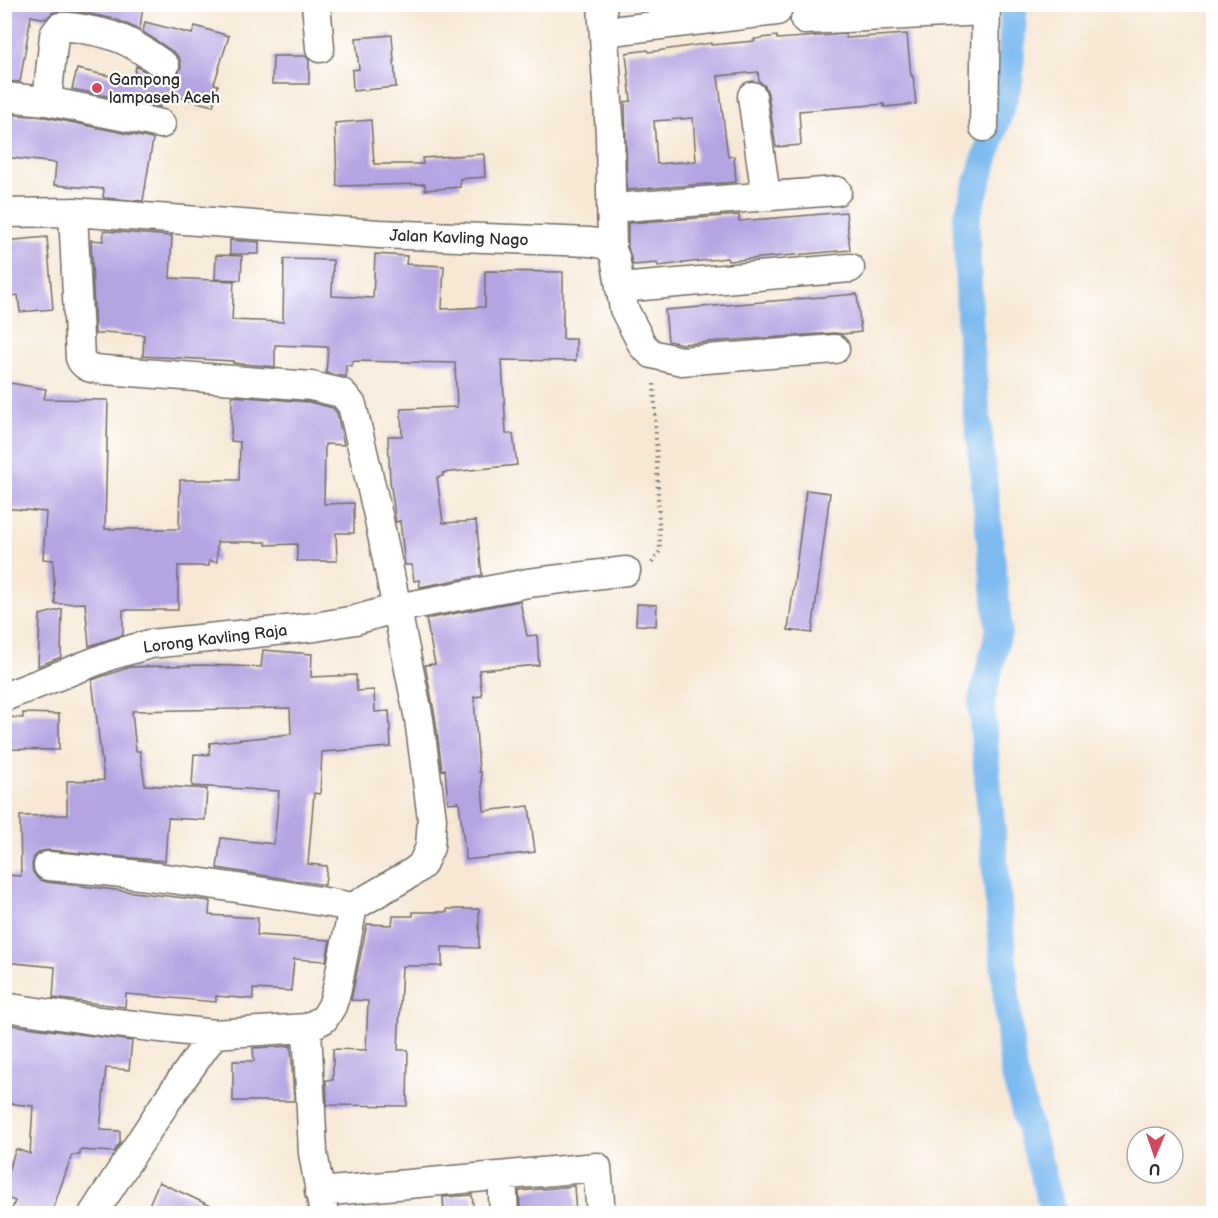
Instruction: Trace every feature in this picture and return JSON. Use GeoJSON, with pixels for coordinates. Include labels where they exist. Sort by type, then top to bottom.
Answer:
{"type":"FeatureCollection","features":[{"type":"Feature","properties":{"kind":"street"},"geometry":{"type":"LineString","coordinates":[[316,4],[320,48]]}},
{"type":"Feature","properties":{"kind":"street"},"geometry":{"type":"LineString","coordinates":[[805,20],[986,8],[984,127]]}},
{"type":"Feature","properties":{"kind":"street"},"geometry":{"type":"LineString","coordinates":[[777,11],[603,18],[610,134],[612,249],[624,309],[643,346],[652,354],[681,361],[836,349]]}},
{"type":"Feature","properties":{"kind":"street"},"geometry":{"type":"LineString","coordinates":[[47,101],[54,35],[60,27],[104,32],[123,38],[165,66]]}},
{"type":"Feature","properties":{"kind":"street"},"geometry":{"type":"LineString","coordinates":[[752,96],[766,196]]}},
{"type":"Feature","properties":{"kind":"street"},"geometry":{"type":"LineString","coordinates":[[4,97],[47,101],[161,124]]}},
{"type":"Feature","properties":{"kind":"street"},"geometry":{"type":"LineString","coordinates":[[611,208],[837,191]]}},
{"type":"Feature","properties":{"kind":"street"},"geometry":{"type":"LineString","coordinates":[[48,866],[119,871],[274,893],[353,907],[422,865],[430,848],[432,819],[419,719],[352,405],[342,393],[311,386],[105,370],[90,368],[82,364],[78,323],[74,212]]}},
{"type":"Feature","properties":{"kind":"street","name":"Jalan Kavling Nago"},"geometry":{"type":"LineString","coordinates":[[4,213],[74,212],[379,234],[590,242],[607,245],[612,249]]}},
{"type":"Feature","properties":{"kind":"street"},"geometry":{"type":"LineString","coordinates":[[620,288],[850,268]]}},
{"type":"Feature","properties":{"kind":"street","name":"Lorong Kavling Raja"},"geometry":{"type":"LineString","coordinates":[[4,697],[102,658],[150,644],[315,627],[355,620],[397,608],[528,583],[626,571]]}},
{"type":"Feature","properties":{"kind":"street"},"geometry":{"type":"LineString","coordinates":[[4,1007],[214,1034],[307,1028],[324,1019],[332,1006],[353,907]]}},
{"type":"Feature","properties":{"kind":"street"},"geometry":{"type":"LineString","coordinates":[[307,1028],[313,1153],[321,1203],[502,1176],[597,1167],[601,1214]]}},
{"type":"Feature","properties":{"kind":"street"},"geometry":{"type":"LineString","coordinates":[[93,1214],[166,1102],[214,1034]]}},
{"type":"Feature","properties":{"kind":"street"},"geometry":{"type":"LineString","coordinates":[[502,1176],[504,1214]]}},
{"type":"Feature","properties":{"kind":"path"},"geometry":{"type":"LineString","coordinates":[[626,571],[649,566],[660,551],[652,354]]}},
{"type":"Feature","properties":{"kind":"building"},"geometry":{"type":"Polygon","coordinates":[[[4,4],[143,4],[140,30],[115,19],[76,11],[58,11],[46,19],[31,16],[20,82],[4,81],[4,4]]]}},
{"type":"Feature","properties":{"kind":"building"},"geometry":{"type":"Polygon","coordinates":[[[145,22],[192,34],[195,26],[229,36],[214,84],[218,85],[213,106],[163,93],[160,107],[72,89],[77,69],[133,81],[136,66],[163,82],[171,81],[178,76],[181,67],[180,59],[175,53],[143,32],[145,22]]]}},
{"type":"Feature","properties":{"kind":"building"},"geometry":{"type":"Polygon","coordinates":[[[846,34],[846,38],[907,34],[916,104],[884,107],[884,104],[799,111],[801,145],[776,147],[768,94],[765,86],[759,81],[758,72],[718,76],[728,157],[734,156],[736,182],[627,190],[625,102],[631,101],[626,53],[711,43],[711,45],[755,41],[754,39],[777,36],[777,39],[846,34]],[[693,118],[654,121],[657,164],[696,161],[693,118]]]}},
{"type":"Feature","properties":{"kind":"building"},"geometry":{"type":"Polygon","coordinates":[[[392,35],[396,87],[353,91],[352,70],[359,69],[356,38],[392,35]]]}},
{"type":"Feature","properties":{"kind":"building"},"geometry":{"type":"Polygon","coordinates":[[[273,56],[306,56],[309,60],[309,84],[272,84],[273,56]]]}},
{"type":"Feature","properties":{"kind":"building"},"geometry":{"type":"Polygon","coordinates":[[[4,114],[45,117],[153,139],[143,201],[105,198],[103,197],[104,189],[54,185],[56,163],[4,157],[4,114]]]}},
{"type":"Feature","properties":{"kind":"building"},"geometry":{"type":"Polygon","coordinates":[[[371,120],[374,164],[423,164],[422,158],[484,154],[485,177],[460,179],[460,187],[425,190],[425,184],[337,186],[335,123],[371,120]]]}},
{"type":"Feature","properties":{"kind":"building"},"geometry":{"type":"Polygon","coordinates":[[[846,212],[850,250],[728,261],[727,258],[658,266],[657,263],[633,265],[628,247],[628,223],[739,215],[739,221],[846,212]]]}},
{"type":"Feature","properties":{"kind":"building"},"geometry":{"type":"Polygon","coordinates":[[[104,231],[172,236],[170,278],[234,281],[232,320],[283,322],[284,259],[333,260],[332,296],[373,298],[375,254],[407,256],[406,264],[444,266],[442,309],[485,307],[485,271],[563,272],[563,339],[576,339],[576,361],[502,360],[506,434],[513,434],[517,465],[443,473],[443,476],[437,477],[443,523],[476,521],[482,575],[420,587],[419,580],[414,581],[412,565],[405,565],[400,521],[396,522],[390,481],[388,436],[402,436],[401,409],[457,407],[455,363],[353,361],[352,366],[346,365],[346,377],[326,373],[328,347],[275,345],[275,367],[233,363],[233,361],[143,356],[144,335],[104,332],[95,334],[91,240],[103,241],[104,231]]]}},
{"type":"Feature","properties":{"kind":"building"},"geometry":{"type":"Polygon","coordinates":[[[47,237],[53,309],[20,312],[18,295],[4,297],[4,241],[47,237]]]}},
{"type":"Feature","properties":{"kind":"building"},"geometry":{"type":"Polygon","coordinates":[[[230,240],[259,242],[259,254],[230,254],[230,240]]]}},
{"type":"Feature","properties":{"kind":"building"},"geometry":{"type":"Polygon","coordinates":[[[216,255],[242,256],[241,280],[215,279],[216,255]]]}},
{"type":"Feature","properties":{"kind":"building"},"geometry":{"type":"Polygon","coordinates":[[[857,294],[861,332],[682,344],[668,341],[665,310],[857,294]]]}},
{"type":"Feature","properties":{"kind":"building"},"geometry":{"type":"Polygon","coordinates":[[[4,382],[46,389],[44,399],[108,400],[105,529],[179,529],[180,480],[239,480],[240,442],[231,441],[232,396],[309,402],[333,408],[337,413],[344,445],[325,444],[324,504],[354,503],[354,533],[336,533],[337,561],[297,561],[297,544],[217,542],[217,562],[209,561],[209,566],[178,566],[178,610],[123,610],[123,635],[89,646],[85,603],[55,604],[53,560],[43,559],[46,512],[4,508],[4,382]]]}},
{"type":"Feature","properties":{"kind":"building"},"geometry":{"type":"Polygon","coordinates":[[[806,490],[830,493],[812,633],[788,630],[806,490]]]}},
{"type":"Feature","properties":{"kind":"building"},"geometry":{"type":"Polygon","coordinates":[[[520,601],[527,636],[537,635],[539,665],[479,670],[482,696],[474,697],[484,811],[529,806],[535,852],[466,860],[459,802],[448,803],[445,769],[442,770],[425,665],[435,664],[426,619],[520,601]]]}},
{"type":"Feature","properties":{"kind":"building"},"geometry":{"type":"Polygon","coordinates":[[[637,604],[657,605],[656,626],[636,625],[637,604]]]}},
{"type":"Feature","properties":{"kind":"building"},"geometry":{"type":"Polygon","coordinates":[[[62,609],[61,657],[38,666],[40,615],[62,609]]]}},
{"type":"Feature","properties":{"kind":"building"},"geometry":{"type":"Polygon","coordinates":[[[263,650],[312,654],[311,677],[356,675],[357,691],[374,690],[375,712],[389,711],[391,747],[322,752],[320,794],[314,793],[308,864],[327,866],[325,885],[217,868],[221,838],[274,844],[279,791],[192,786],[194,754],[209,755],[210,743],[291,734],[290,708],[132,711],[136,751],[140,751],[145,785],[207,789],[205,820],[168,818],[165,861],[49,850],[41,851],[34,857],[33,872],[38,879],[47,882],[210,901],[209,915],[258,918],[257,935],[330,940],[326,961],[294,959],[291,991],[253,989],[253,999],[216,996],[216,1002],[126,994],[125,1007],[53,998],[55,967],[4,962],[4,875],[21,876],[20,816],[67,815],[67,781],[104,780],[92,680],[130,667],[203,665],[261,667],[263,650]]]}},
{"type":"Feature","properties":{"kind":"building"},"geometry":{"type":"Polygon","coordinates":[[[23,713],[59,714],[59,750],[4,749],[4,717],[23,718],[23,713]]]}},
{"type":"Feature","properties":{"kind":"building"},"geometry":{"type":"Polygon","coordinates":[[[447,909],[479,909],[479,948],[442,947],[442,966],[402,966],[398,1050],[408,1050],[407,1106],[327,1105],[326,1080],[333,1080],[333,1049],[366,1050],[368,1001],[351,1000],[367,924],[392,925],[393,916],[413,916],[413,912],[447,912],[447,909]]]}},
{"type":"Feature","properties":{"kind":"building"},"geometry":{"type":"Polygon","coordinates":[[[4,1024],[132,1041],[129,1070],[106,1068],[100,1130],[120,1131],[120,1143],[114,1152],[80,1150],[80,1155],[72,1155],[51,1214],[10,1214],[15,1201],[4,1197],[4,1182],[16,1149],[30,1154],[33,1106],[5,1103],[10,1050],[6,1050],[4,1024]]]}},
{"type":"Feature","properties":{"kind":"building"},"geometry":{"type":"Polygon","coordinates":[[[291,1046],[294,1101],[233,1101],[233,1061],[254,1061],[253,1048],[291,1046]]]}},
{"type":"Feature","properties":{"kind":"building"},"geometry":{"type":"Polygon","coordinates":[[[159,1182],[228,1214],[145,1214],[159,1182]]]}},
{"type":"Feature","properties":{"kind":"building"},"geometry":{"type":"Polygon","coordinates":[[[574,1186],[576,1214],[520,1214],[519,1191],[574,1186]]]}},
{"type":"Feature","properties":{"kind":"building"},"geometry":{"type":"Polygon","coordinates":[[[472,1195],[474,1214],[444,1214],[443,1197],[472,1195]]]}},
{"type":"Feature","properties":{"kind":"waterway"},"geometry":{"type":"LineString","coordinates":[[1014,4],[1010,79],[966,220],[971,353],[999,630],[981,703],[1013,1070],[1054,1214]]}},
{"type":"Feature","properties":{"kind":"place","name":"Gampong lampaseh Aceh"},"geometry":{"type":"Point","coordinates":[97,88]}}]}
